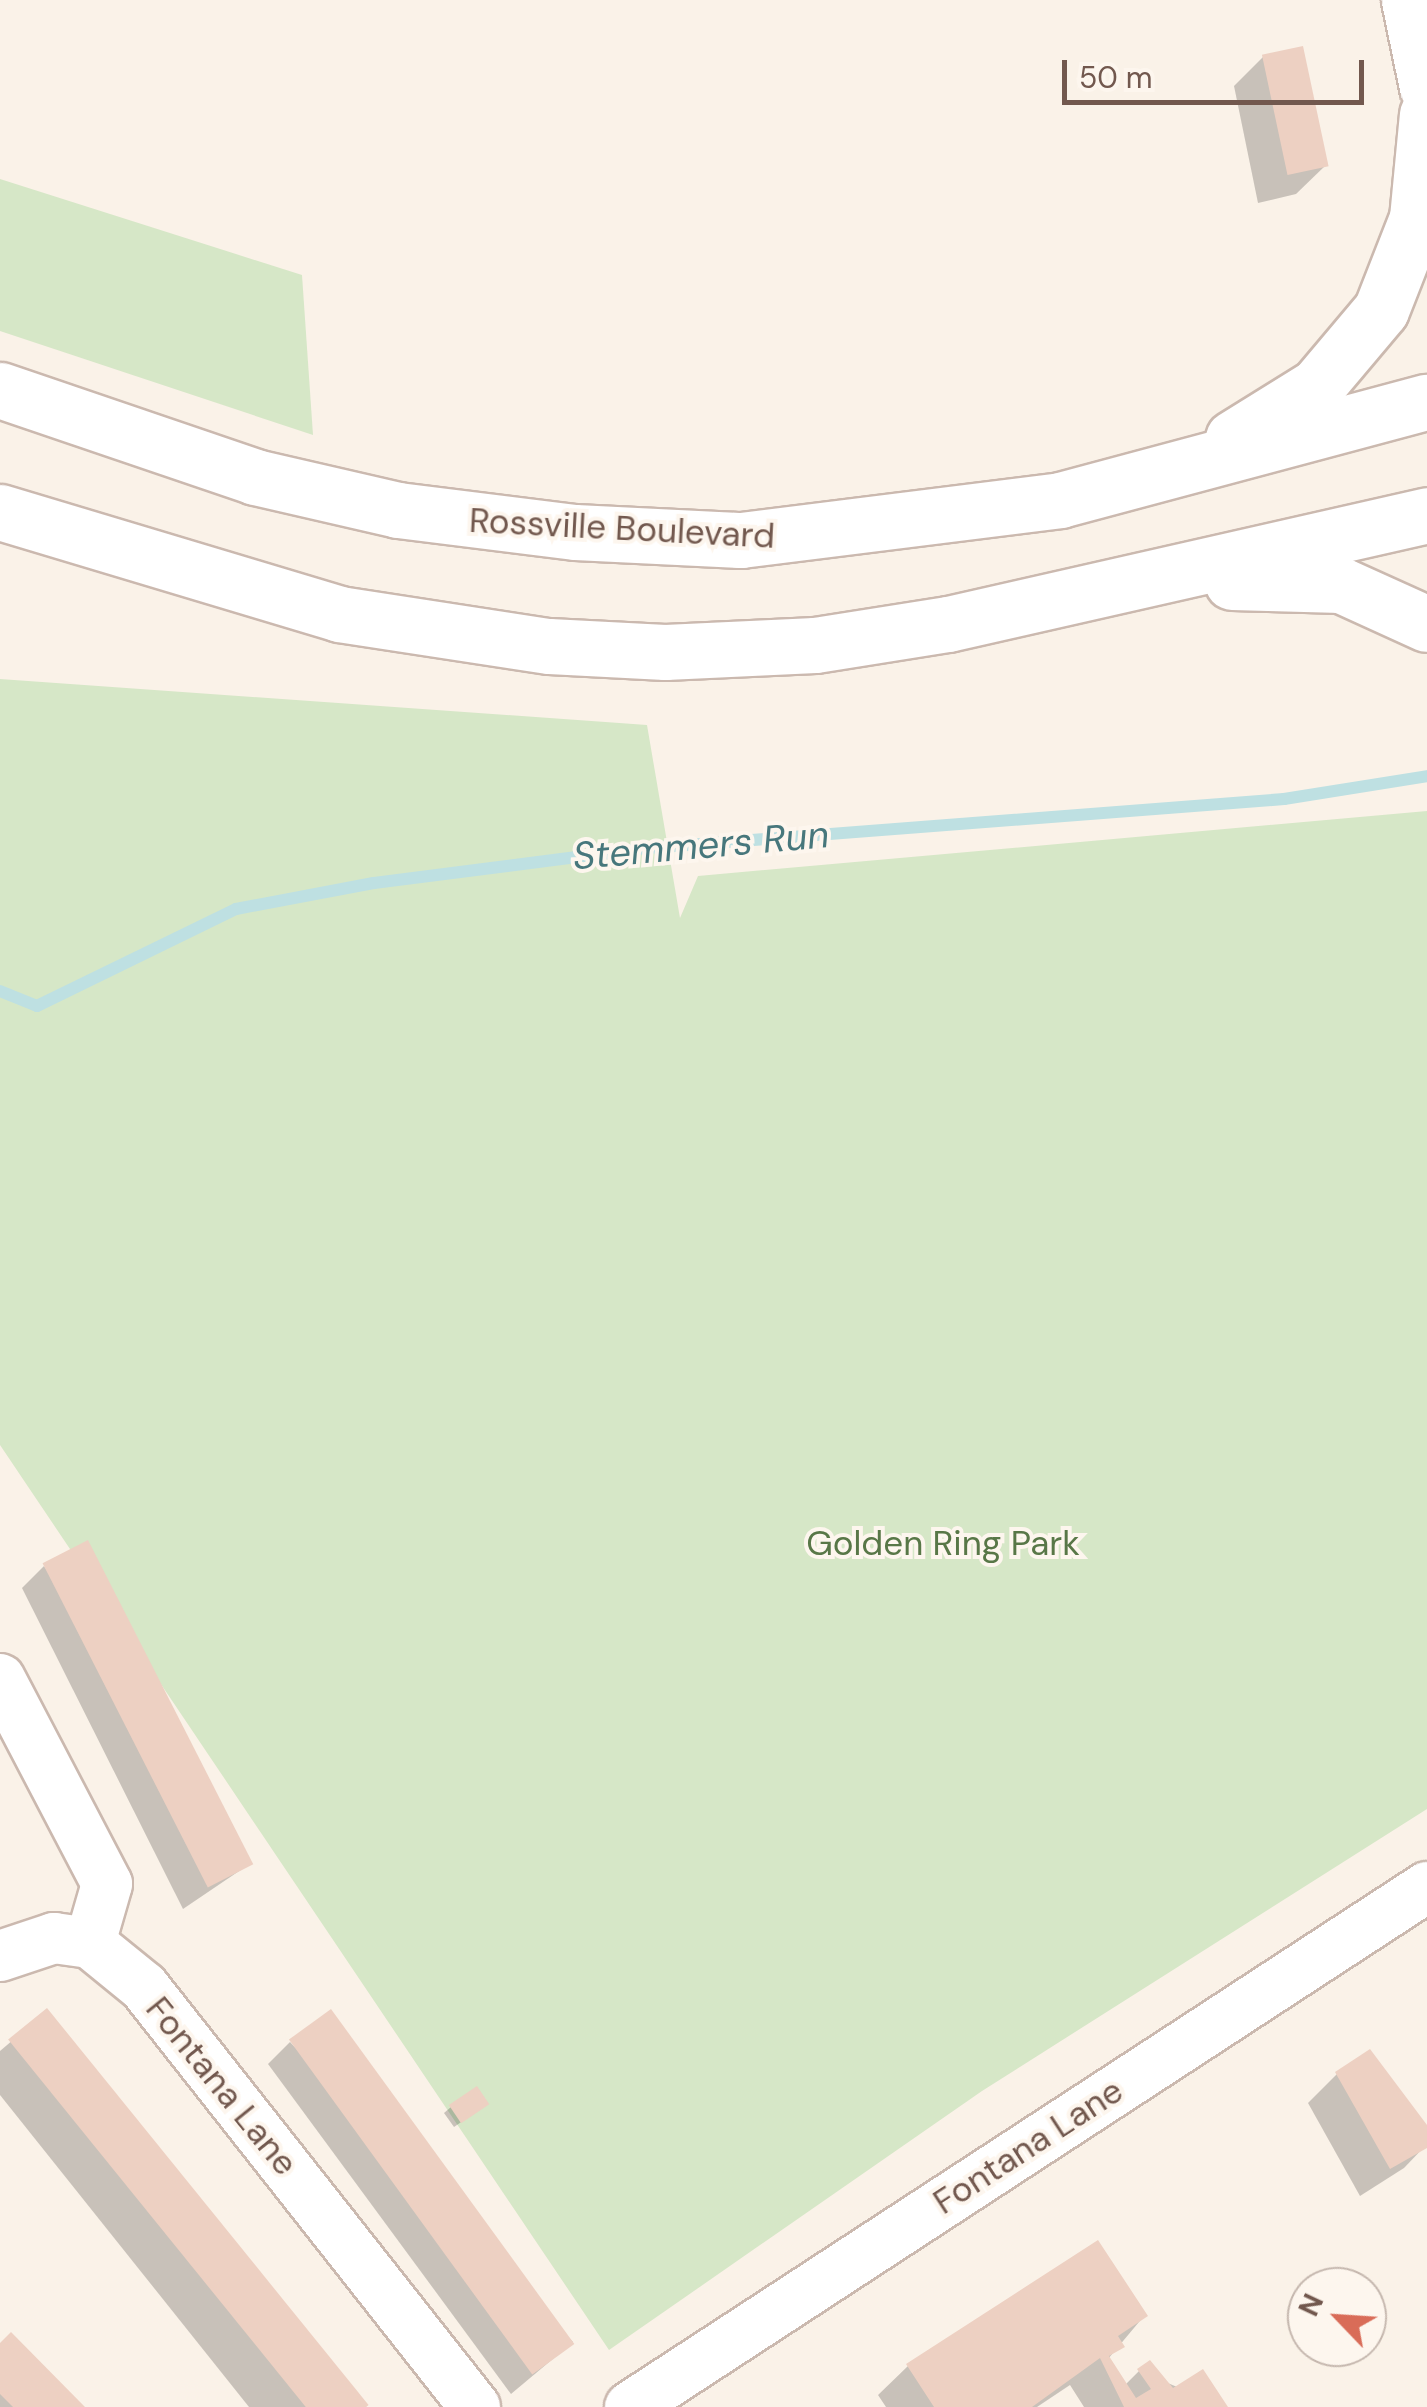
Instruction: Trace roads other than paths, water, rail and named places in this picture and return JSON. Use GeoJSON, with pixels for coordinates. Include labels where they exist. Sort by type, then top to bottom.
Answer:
{"type":"FeatureCollection","features":[{"type":"Feature","properties":{"kind":"main road"},"geometry":{"type":"LineString","coordinates":[[1409,0],[1427,88]]}},
{"type":"Feature","properties":{"kind":"main road"},"geometry":{"type":"LineString","coordinates":[[1174,474],[1346,359],[1381,310],[1417,218],[1427,114]]}},
{"type":"Feature","properties":{"kind":"main road","name":"Rossville Boulevard"},"geometry":{"type":"LineString","coordinates":[[0,390],[255,477],[398,510],[575,532],[741,540],[880,529],[1174,474],[1427,402]]}},
{"type":"Feature","properties":{"kind":"main road"},"geometry":{"type":"LineString","coordinates":[[0,512],[260,596],[548,646],[815,645],[1124,583],[1427,515]]}},
{"type":"Feature","properties":{"kind":"main road"},"geometry":{"type":"LineString","coordinates":[[1124,583],[1328,583],[1427,624]]}},
{"type":"Feature","properties":{"kind":"street"},"geometry":{"type":"LineString","coordinates":[[0,1679],[107,1884],[90,1943],[54,1938],[0,1956]]}},
{"type":"Feature","properties":{"kind":"street","name":"Fontana Lane"},"geometry":{"type":"LineString","coordinates":[[630,2407],[1427,1887]]}},
{"type":"Feature","properties":{"kind":"street","name":"Fontana Lane"},"geometry":{"type":"LineString","coordinates":[[90,1943],[170,2016],[475,2407]]}},
{"type":"Feature","properties":{"kind":"waterway","name":"Stemmers Run"},"geometry":{"type":"LineString","coordinates":[[0,991],[37,1006],[236,909],[374,883],[649,848],[1284,799],[1427,776]]}},
{"type":"Feature","properties":{"kind":"park label","name":"Golden Ring Park"},"geometry":{"type":"Point","coordinates":[943,1543]}}]}
